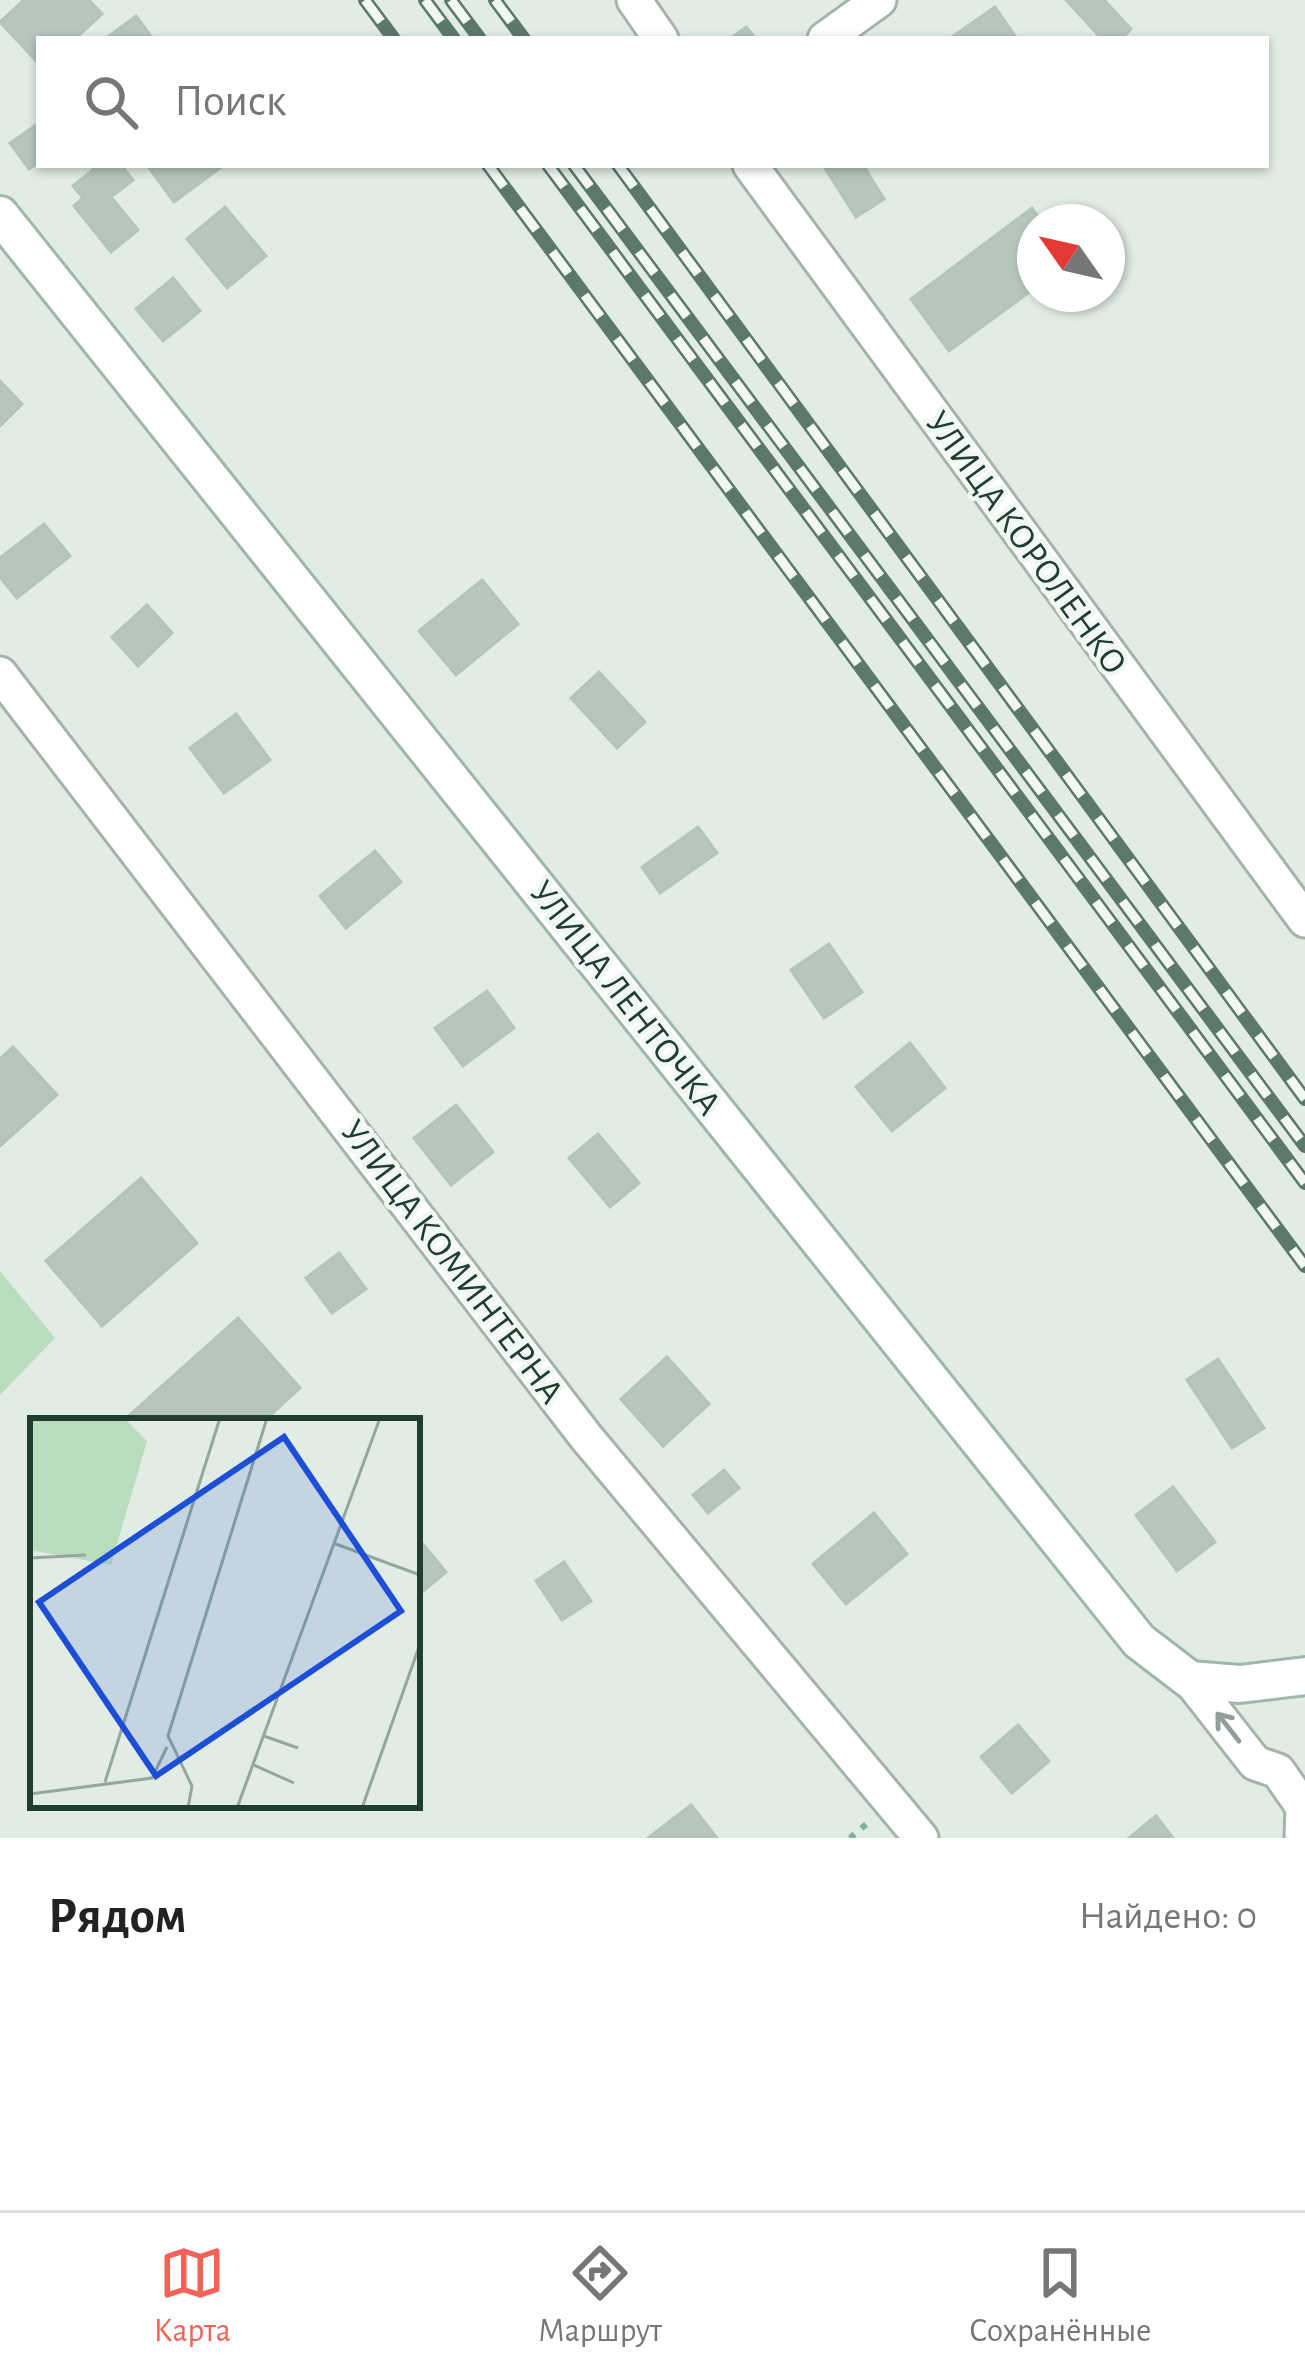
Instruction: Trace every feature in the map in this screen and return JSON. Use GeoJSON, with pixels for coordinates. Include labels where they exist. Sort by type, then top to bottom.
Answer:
{"type":"FeatureCollection","features":[{"type":"Feature","properties":{"kind":"main road","name":"УЛИЦА ЛЕНТОЧКА"},"geometry":{"type":"LineString","coordinates":[[0,214],[1090,1584],[1138,1642],[1190,1680]]}},
{"type":"Feature","properties":{"kind":"main road"},"geometry":{"type":"LineString","coordinates":[[1190,1680],[1240,1684],[1305,1676]]}},
{"type":"Feature","properties":{"kind":"street"},"geometry":{"type":"LineString","coordinates":[[634,0],[659,36]]}},
{"type":"Feature","properties":{"kind":"street"},"geometry":{"type":"LineString","coordinates":[[829,36],[879,0]]}},
{"type":"Feature","properties":{"kind":"street","name":"УЛИЦА КОРОЛЕНКО"},"geometry":{"type":"LineString","coordinates":[[752,168],[1305,920]]}},
{"type":"Feature","properties":{"kind":"street","name":"УЛИЦА КОМИНТЕРНА"},"geometry":{"type":"LineString","coordinates":[[0,674],[586,1437],[920,1838]]}},
{"type":"Feature","properties":{"kind":"street"},"geometry":{"type":"LineString","coordinates":[[1190,1680],[1255,1763],[1278,1771],[1303,1807],[1302,1838]]}},
{"type":"Feature","properties":{"kind":"green space"},"geometry":{"type":"Polygon","coordinates":[[[0,1271],[55,1338],[0,1395],[0,1271]]]}},
{"type":"Feature","properties":{"kind":"building"},"geometry":{"type":"Polygon","coordinates":[[[24,0],[89,0],[102,14],[78,36],[36,36],[36,61],[0,22],[24,0]]]}},
{"type":"Feature","properties":{"kind":"building"},"geometry":{"type":"Polygon","coordinates":[[[1066,0],[1104,0],[1131,29],[1124,36],[1099,36],[1066,0]]]}},
{"type":"Feature","properties":{"kind":"building"},"geometry":{"type":"Polygon","coordinates":[[[995,7],[1015,36],[953,36],[995,7]]]}},
{"type":"Feature","properties":{"kind":"building"},"geometry":{"type":"Polygon","coordinates":[[[136,16],[151,36],[109,36],[136,16]]]}},
{"type":"Feature","properties":{"kind":"building"},"geometry":{"type":"Polygon","coordinates":[[[36,125],[36,164],[29,169],[10,143],[36,125]]]}},
{"type":"Feature","properties":{"kind":"building"},"geometry":{"type":"Polygon","coordinates":[[[95,168],[123,168],[133,180],[111,197],[138,230],[111,252],[74,206],[83,198],[73,186],[95,168]]]}},
{"type":"Feature","properties":{"kind":"building"},"geometry":{"type":"Polygon","coordinates":[[[149,168],[220,168],[174,202],[149,168]]]}},
{"type":"Feature","properties":{"kind":"building"},"geometry":{"type":"Polygon","coordinates":[[[825,168],[865,168],[884,199],[856,217],[825,168]]]}},
{"type":"Feature","properties":{"kind":"building"},"geometry":{"type":"Polygon","coordinates":[[[225,207],[266,256],[227,288],[187,239],[225,207]]]}},
{"type":"Feature","properties":{"kind":"building"},"geometry":{"type":"Polygon","coordinates":[[[1017,219],[1017,301],[949,351],[911,299],[1017,219]]]}},
{"type":"Feature","properties":{"kind":"building"},"geometry":{"type":"Polygon","coordinates":[[[173,278],[200,311],[163,341],[136,309],[173,278]]]}},
{"type":"Feature","properties":{"kind":"building"},"geometry":{"type":"Polygon","coordinates":[[[0,381],[22,404],[0,426],[0,381]]]}},
{"type":"Feature","properties":{"kind":"building"},"geometry":{"type":"Polygon","coordinates":[[[44,524],[70,556],[17,598],[0,577],[0,558],[44,524]]]}},
{"type":"Feature","properties":{"kind":"building"},"geometry":{"type":"Polygon","coordinates":[[[482,580],[518,624],[456,675],[419,631],[482,580]]]}},
{"type":"Feature","properties":{"kind":"building"},"geometry":{"type":"Polygon","coordinates":[[[147,605],[172,633],[138,666],[112,637],[147,605]]]}},
{"type":"Feature","properties":{"kind":"building"},"geometry":{"type":"Polygon","coordinates":[[[599,672],[645,722],[617,748],[571,698],[599,672]]]}},
{"type":"Feature","properties":{"kind":"building"},"geometry":{"type":"Polygon","coordinates":[[[236,714],[270,760],[224,793],[190,748],[236,714]]]}},
{"type":"Feature","properties":{"kind":"building"},"geometry":{"type":"Polygon","coordinates":[[[698,827],[717,853],[660,893],[642,867],[698,827]]]}},
{"type":"Feature","properties":{"kind":"building"},"geometry":{"type":"Polygon","coordinates":[[[375,851],[401,882],[346,928],[320,896],[375,851]]]}},
{"type":"Feature","properties":{"kind":"building"},"geometry":{"type":"Polygon","coordinates":[[[829,944],[862,992],[824,1018],[791,970],[829,944]]]}},
{"type":"Feature","properties":{"kind":"building"},"geometry":{"type":"Polygon","coordinates":[[[487,991],[514,1028],[463,1066],[435,1028],[487,991]]]}},
{"type":"Feature","properties":{"kind":"building"},"geometry":{"type":"Polygon","coordinates":[[[910,1043],[945,1088],[892,1131],[856,1087],[910,1043]]]}},
{"type":"Feature","properties":{"kind":"building"},"geometry":{"type":"Polygon","coordinates":[[[13,1047],[57,1095],[0,1146],[0,1059],[13,1047]]]}},
{"type":"Feature","properties":{"kind":"building"},"geometry":{"type":"Polygon","coordinates":[[[456,1105],[493,1152],[451,1185],[414,1138],[456,1105]]]}},
{"type":"Feature","properties":{"kind":"building"},"geometry":{"type":"Polygon","coordinates":[[[598,1134],[639,1183],[610,1207],[569,1158],[598,1134]]]}},
{"type":"Feature","properties":{"kind":"building"},"geometry":{"type":"Polygon","coordinates":[[[141,1178],[197,1243],[102,1326],[46,1261],[141,1178]]]}},
{"type":"Feature","properties":{"kind":"building"},"geometry":{"type":"Polygon","coordinates":[[[339,1253],[366,1289],[332,1313],[306,1278],[339,1253]]]}},
{"type":"Feature","properties":{"kind":"building"},"geometry":{"type":"Polygon","coordinates":[[[238,1318],[300,1388],[267,1418],[126,1418],[238,1318]]]}},
{"type":"Feature","properties":{"kind":"building"},"geometry":{"type":"Polygon","coordinates":[[[667,1357],[709,1404],[663,1446],[621,1399],[667,1357]]]}},
{"type":"Feature","properties":{"kind":"building"},"geometry":{"type":"Polygon","coordinates":[[[1218,1359],[1264,1428],[1232,1448],[1187,1380],[1218,1359]]]}},
{"type":"Feature","properties":{"kind":"building"},"geometry":{"type":"Polygon","coordinates":[[[724,1470],[739,1488],[708,1513],[693,1495],[724,1470]]]}},
{"type":"Feature","properties":{"kind":"building"},"geometry":{"type":"Polygon","coordinates":[[[1173,1487],[1215,1542],[1177,1571],[1136,1515],[1173,1487]]]}},
{"type":"Feature","properties":{"kind":"building"},"geometry":{"type":"Polygon","coordinates":[[[874,1513],[907,1554],[846,1604],[813,1564],[874,1513]]]}},
{"type":"Feature","properties":{"kind":"building"},"geometry":{"type":"Polygon","coordinates":[[[420,1541],[446,1572],[420,1594],[420,1541]]]}},
{"type":"Feature","properties":{"kind":"building"},"geometry":{"type":"Polygon","coordinates":[[[564,1562],[591,1601],[562,1620],[536,1581],[564,1562]]]}},
{"type":"Feature","properties":{"kind":"building"},"geometry":{"type":"Polygon","coordinates":[[[1018,1725],[1049,1761],[1012,1793],[981,1757],[1018,1725]]]}},
{"type":"Feature","properties":{"kind":"building"},"geometry":{"type":"Polygon","coordinates":[[[691,1805],[717,1838],[648,1838],[691,1805]]]}},
{"type":"Feature","properties":{"kind":"building"},"geometry":{"type":"Polygon","coordinates":[[[1156,1816],[1173,1838],[1129,1838],[1156,1816]]]}},
{"type":"Feature","properties":{"kind":"railway"},"geometry":{"type":"LineString","coordinates":[[365,0],[392,36]]}},
{"type":"Feature","properties":{"kind":"railway"},"geometry":{"type":"LineString","coordinates":[[425,0],[452,36]]}},
{"type":"Feature","properties":{"kind":"railway"},"geometry":{"type":"LineString","coordinates":[[451,0],[478,36]]}},
{"type":"Feature","properties":{"kind":"railway"},"geometry":{"type":"LineString","coordinates":[[495,0],[522,36]]}},
{"type":"Feature","properties":{"kind":"railway"},"geometry":{"type":"LineString","coordinates":[[490,168],[1305,1266]]}},
{"type":"Feature","properties":{"kind":"railway"},"geometry":{"type":"LineString","coordinates":[[550,168],[1305,1183]]}},
{"type":"Feature","properties":{"kind":"railway"},"geometry":{"type":"LineString","coordinates":[[576,168],[1305,1146]]}},
{"type":"Feature","properties":{"kind":"railway"},"geometry":{"type":"LineString","coordinates":[[620,168],[1305,1099]]}}]}
